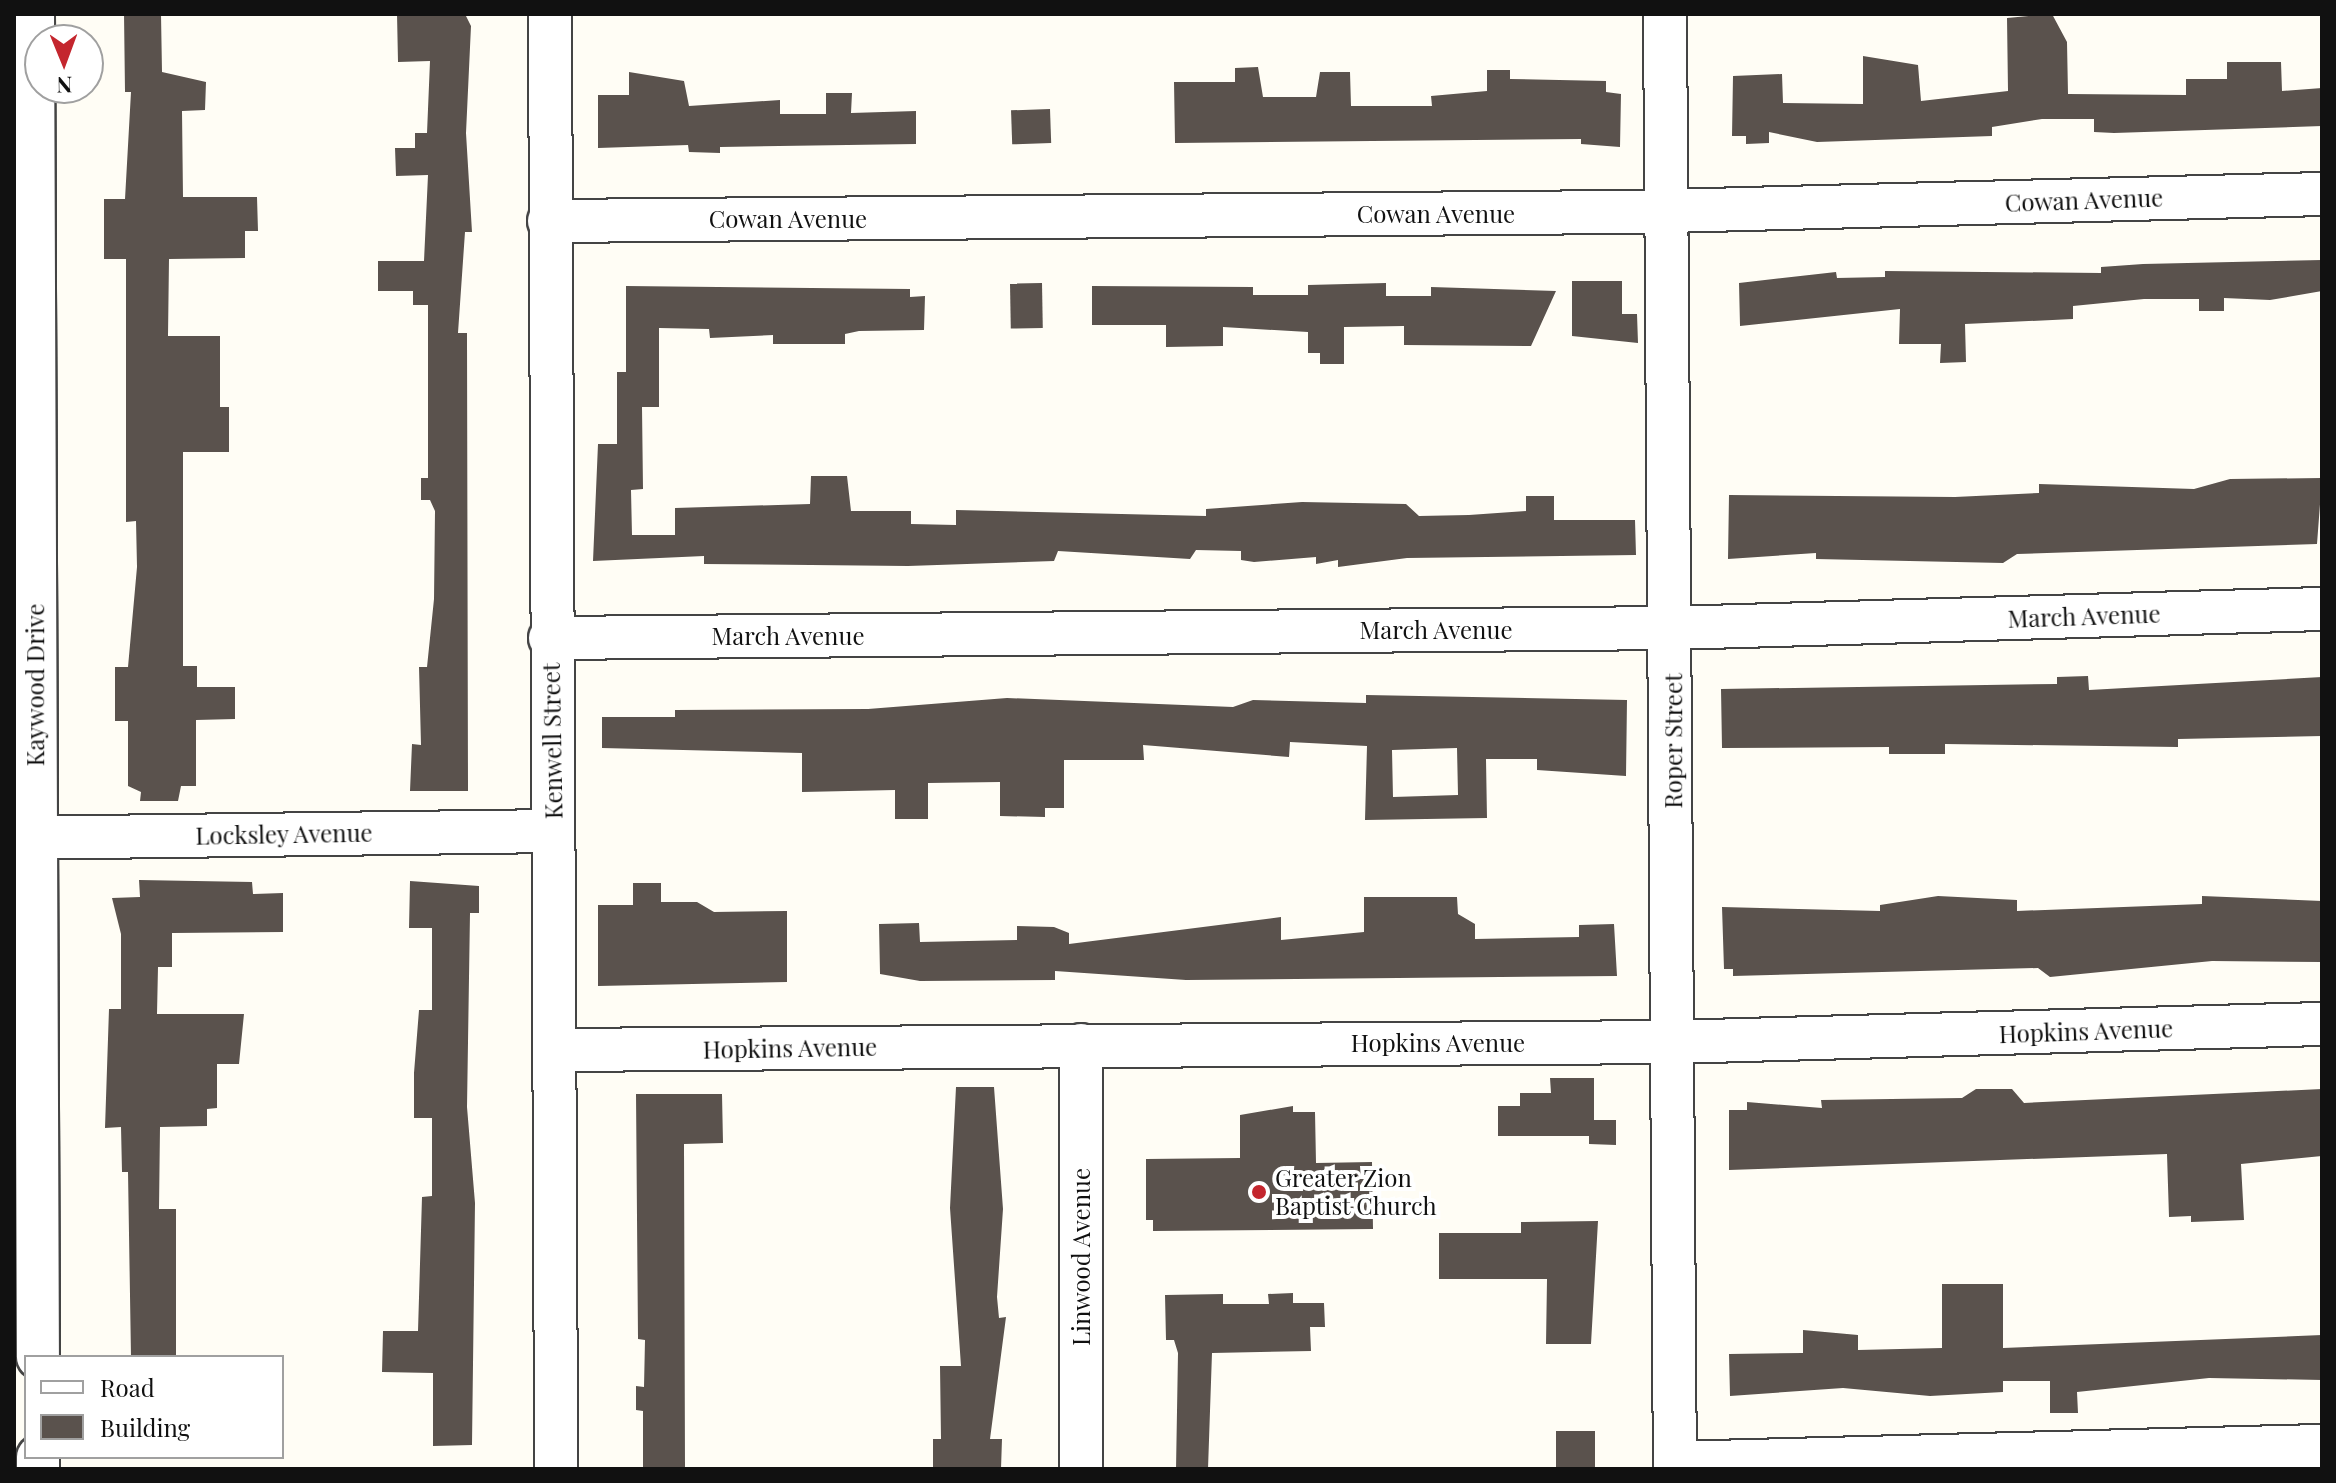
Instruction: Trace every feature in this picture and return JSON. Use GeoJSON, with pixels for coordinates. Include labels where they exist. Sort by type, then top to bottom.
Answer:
{"type":"FeatureCollection","features":[{"type":"Feature","properties":{"kind":"street","name":"Kaywood Drive"},"geometry":{"type":"LineString","coordinates":[[33,14],[25,838],[38,1355]]}},
{"type":"Feature","properties":{"kind":"street","name":"Kenwell Street"},"geometry":{"type":"LineString","coordinates":[[550,14],[550,638],[556,1469]]}},
{"type":"Feature","properties":{"kind":"street","name":"Roper Street"},"geometry":{"type":"LineString","coordinates":[[1665,14],[1673,628],[1675,1466]]}},
{"type":"Feature","properties":{"kind":"street","name":"Cowan Avenue"},"geometry":{"type":"LineString","coordinates":[[549,221],[1667,211],[2322,194]]}},
{"type":"Feature","properties":{"kind":"street","name":"March Avenue"},"geometry":{"type":"LineString","coordinates":[[550,638],[1673,628],[2322,609]]}},
{"type":"Feature","properties":{"kind":"street","name":"Locksley Avenue"},"geometry":{"type":"LineString","coordinates":[[25,838],[553,831]]}},
{"type":"Feature","properties":{"kind":"street","name":"Hopkins Avenue"},"geometry":{"type":"LineString","coordinates":[[554,1050],[1672,1042],[2322,1024]]}},
{"type":"Feature","properties":{"kind":"street","name":"Linwood Avenue"},"geometry":{"type":"LineString","coordinates":[[1081,1045],[1081,1469]]}},
{"type":"Feature","properties":{"kind":"street"},"geometry":{"type":"LineString","coordinates":[[1675,1466],[2322,1446]]}},
{"type":"Feature","properties":{"kind":"building"},"geometry":{"type":"Polygon","coordinates":[[[124,14],[161,14],[162,72],[206,82],[205,110],[182,111],[183,197],[257,197],[258,231],[245,231],[245,258],[169,259],[168,336],[220,336],[220,407],[229,407],[229,452],[183,452],[183,666],[197,666],[197,687],[235,687],[235,719],[196,720],[196,786],[181,786],[178,801],[140,801],[141,792],[128,786],[128,721],[115,721],[115,667],[128,667],[137,567],[136,521],[126,522],[126,259],[104,259],[104,199],[125,199],[131,92],[125,92],[124,14]]]}},
{"type":"Feature","properties":{"kind":"building"},"geometry":{"type":"Polygon","coordinates":[[[397,14],[465,14],[471,26],[466,133],[472,232],[465,232],[458,333],[467,333],[468,791],[410,791],[412,744],[421,745],[419,667],[427,667],[434,599],[435,511],[430,500],[421,500],[421,478],[428,478],[428,305],[413,305],[413,291],[378,291],[378,261],[424,261],[428,175],[396,176],[395,148],[415,148],[415,133],[427,133],[430,61],[398,62],[397,14]]]}},
{"type":"Feature","properties":{"kind":"building"},"geometry":{"type":"Polygon","coordinates":[[[2052,14],[2067,42],[2068,94],[2186,95],[2186,79],[2227,79],[2227,62],[2281,62],[2282,91],[2322,88],[2322,126],[2114,133],[2094,132],[2094,119],[2042,119],[1992,127],[1992,136],[1817,142],[1769,132],[1769,143],[1746,144],[1746,136],[1732,136],[1733,76],[1782,74],[1783,103],[1863,104],[1863,56],[1918,65],[1921,101],[2008,91],[2007,18],[2052,14]]]}},
{"type":"Feature","properties":{"kind":"building"},"geometry":{"type":"Polygon","coordinates":[[[1258,67],[1263,97],[1316,97],[1320,72],[1350,72],[1351,106],[1432,106],[1431,96],[1487,91],[1487,70],[1510,70],[1510,79],[1606,81],[1606,92],[1621,94],[1620,147],[1581,144],[1581,139],[1175,143],[1174,82],[1235,82],[1235,68],[1258,67]]]}},
{"type":"Feature","properties":{"kind":"building"},"geometry":{"type":"Polygon","coordinates":[[[629,72],[684,81],[689,106],[780,100],[780,114],[826,114],[826,93],[852,93],[851,113],[916,111],[916,144],[720,147],[720,153],[689,152],[688,145],[598,148],[598,95],[629,95],[629,72]]]}},
{"type":"Feature","properties":{"kind":"building"},"geometry":{"type":"Polygon","coordinates":[[[1050,109],[1051,143],[1012,144],[1011,110],[1050,109]]]}},
{"type":"Feature","properties":{"kind":"building"},"geometry":{"type":"Polygon","coordinates":[[[2322,260],[2322,291],[2270,300],[2224,298],[2224,311],[2199,311],[2199,299],[2144,299],[2073,306],[2073,319],[1965,324],[1966,362],[1940,363],[1941,344],[1899,344],[1900,309],[1740,326],[1739,283],[1836,272],[1837,278],[1885,277],[1885,271],[2101,273],[2101,267],[2143,264],[2322,260]]]}},
{"type":"Feature","properties":{"kind":"building"},"geometry":{"type":"Polygon","coordinates":[[[1572,281],[1622,281],[1622,314],[1637,314],[1638,343],[1572,336],[1572,281]]]}},
{"type":"Feature","properties":{"kind":"building"},"geometry":{"type":"Polygon","coordinates":[[[1042,283],[1043,328],[1011,329],[1010,284],[1042,283]]]}},
{"type":"Feature","properties":{"kind":"building"},"geometry":{"type":"Polygon","coordinates":[[[1386,283],[1386,296],[1431,296],[1431,287],[1556,291],[1531,346],[1404,345],[1404,326],[1344,327],[1344,364],[1320,364],[1320,353],[1308,353],[1308,332],[1223,327],[1223,346],[1166,347],[1166,325],[1092,325],[1092,286],[1253,287],[1253,295],[1308,295],[1308,285],[1386,283]]]}},
{"type":"Feature","properties":{"kind":"building"},"geometry":{"type":"Polygon","coordinates":[[[626,286],[910,289],[910,297],[925,296],[924,330],[859,331],[845,334],[845,344],[773,344],[773,335],[710,338],[709,329],[659,328],[659,407],[642,407],[643,489],[631,490],[632,535],[675,535],[675,508],[810,504],[811,476],[847,476],[851,511],[911,511],[911,524],[956,525],[956,510],[1206,516],[1206,509],[1302,502],[1406,504],[1419,516],[1469,515],[1526,511],[1526,496],[1554,496],[1554,520],[1635,520],[1636,555],[1407,558],[1338,567],[1338,560],[1316,564],[1316,557],[1254,562],[1241,560],[1241,551],[1196,550],[1190,559],[1058,551],[1054,561],[908,566],[704,564],[704,556],[593,561],[598,444],[617,444],[617,372],[626,372],[626,286]]]}},
{"type":"Feature","properties":{"kind":"building"},"geometry":{"type":"Polygon","coordinates":[[[2322,478],[2317,544],[2017,554],[2003,563],[1816,559],[1816,553],[1728,559],[1729,495],[1955,497],[2039,493],[2039,484],[2194,489],[2230,479],[2322,478]]]}},
{"type":"Feature","properties":{"kind":"building"},"geometry":{"type":"Polygon","coordinates":[[[2088,676],[2089,690],[2322,677],[2322,736],[2178,739],[2178,747],[1945,744],[1945,754],[1889,754],[1889,747],[1722,748],[1721,689],[2057,684],[2057,677],[2088,676]]]}},
{"type":"Feature","properties":{"kind":"building"},"geometry":{"type":"Polygon","coordinates":[[[1366,695],[1627,700],[1626,776],[1537,770],[1537,759],[1486,759],[1487,818],[1365,820],[1367,746],[1290,742],[1289,757],[1143,745],[1144,760],[1064,760],[1064,808],[1045,808],[1045,817],[1000,816],[1000,782],[928,783],[928,819],[895,819],[895,790],[802,792],[802,753],[602,748],[602,717],[675,717],[675,710],[868,709],[1007,698],[1233,707],[1253,700],[1366,703],[1366,695]],[[1457,748],[1392,750],[1393,797],[1458,795],[1457,748]]]}},
{"type":"Feature","properties":{"kind":"building"},"geometry":{"type":"Polygon","coordinates":[[[139,880],[252,882],[253,894],[283,893],[283,932],[172,933],[172,967],[158,967],[157,1014],[244,1014],[239,1064],[217,1064],[217,1108],[207,1109],[207,1126],[160,1127],[159,1209],[176,1209],[176,1355],[131,1355],[128,1172],[122,1172],[121,1127],[105,1128],[109,1009],[121,1009],[121,934],[112,898],[140,897],[139,880]]]}},
{"type":"Feature","properties":{"kind":"building"},"geometry":{"type":"Polygon","coordinates":[[[410,881],[479,886],[479,913],[470,913],[467,1107],[475,1203],[472,1445],[433,1446],[433,1373],[382,1372],[383,1331],[418,1331],[422,1197],[432,1196],[432,1118],[414,1118],[414,1073],[419,1010],[432,1010],[432,928],[409,928],[410,881]]]}},
{"type":"Feature","properties":{"kind":"building"},"geometry":{"type":"Polygon","coordinates":[[[633,883],[661,883],[661,902],[697,902],[714,912],[787,911],[787,982],[598,986],[598,905],[633,905],[633,883]]]}},
{"type":"Feature","properties":{"kind":"building"},"geometry":{"type":"Polygon","coordinates":[[[1938,896],[2017,900],[2017,911],[2202,904],[2202,896],[2322,901],[2322,962],[2212,961],[2050,977],[2038,968],[1733,976],[1733,969],[1724,969],[1722,907],[1880,911],[1880,905],[1938,896]]]}},
{"type":"Feature","properties":{"kind":"building"},"geometry":{"type":"Polygon","coordinates":[[[1364,897],[1457,897],[1458,914],[1475,924],[1475,939],[1579,937],[1579,925],[1614,924],[1617,976],[1186,980],[1055,971],[1055,980],[920,981],[880,974],[879,924],[919,923],[920,942],[1017,940],[1017,926],[1054,927],[1069,933],[1069,944],[1281,917],[1281,940],[1364,932],[1364,897]]]}},
{"type":"Feature","properties":{"kind":"building"},"geometry":{"type":"Polygon","coordinates":[[[1550,1078],[1594,1078],[1594,1120],[1616,1120],[1616,1145],[1589,1144],[1589,1136],[1498,1136],[1498,1106],[1520,1106],[1520,1093],[1551,1093],[1550,1078]]]}},
{"type":"Feature","properties":{"kind":"building"},"geometry":{"type":"Polygon","coordinates":[[[956,1087],[994,1087],[1003,1209],[997,1297],[999,1318],[1006,1317],[990,1439],[1002,1439],[1001,1469],[933,1469],[933,1439],[941,1439],[940,1366],[961,1366],[950,1208],[956,1087]]]}},
{"type":"Feature","properties":{"kind":"building"},"geometry":{"type":"Polygon","coordinates":[[[1976,1089],[2012,1089],[2024,1103],[2322,1089],[2322,1156],[2241,1164],[2244,1220],[2191,1222],[2191,1216],[2169,1217],[2167,1154],[1729,1170],[1729,1110],[1747,1110],[1747,1102],[1822,1108],[1821,1100],[1962,1098],[1976,1089]]]}},
{"type":"Feature","properties":{"kind":"building"},"geometry":{"type":"Polygon","coordinates":[[[636,1094],[722,1094],[723,1143],[684,1144],[685,1469],[643,1469],[643,1411],[636,1410],[636,1386],[644,1387],[645,1340],[638,1339],[636,1094]]]}},
{"type":"Feature","properties":{"kind":"building","name":"Greater Zion Baptist Church"},"geometry":{"type":"Polygon","coordinates":[[[1293,1106],[1293,1112],[1315,1112],[1316,1163],[1372,1162],[1373,1229],[1153,1231],[1153,1220],[1146,1220],[1146,1159],[1240,1158],[1240,1115],[1293,1106]]]}},
{"type":"Feature","properties":{"kind":"building"},"geometry":{"type":"Polygon","coordinates":[[[1598,1221],[1591,1344],[1546,1344],[1547,1279],[1439,1279],[1439,1233],[1521,1233],[1521,1222],[1598,1221]]]}},
{"type":"Feature","properties":{"kind":"building"},"geometry":{"type":"Polygon","coordinates":[[[1942,1284],[2003,1284],[2003,1348],[2322,1335],[2322,1380],[2209,1378],[2077,1392],[2078,1413],[2050,1413],[2050,1381],[2003,1381],[2003,1392],[1930,1396],[1843,1388],[1730,1396],[1729,1354],[1803,1353],[1803,1330],[1858,1335],[1858,1350],[1942,1348],[1942,1284]]]}},
{"type":"Feature","properties":{"kind":"building"},"geometry":{"type":"Polygon","coordinates":[[[1293,1293],[1293,1303],[1324,1303],[1325,1327],[1310,1327],[1311,1351],[1212,1353],[1208,1469],[1176,1469],[1178,1353],[1174,1340],[1166,1340],[1165,1295],[1223,1294],[1223,1304],[1269,1304],[1268,1294],[1293,1293]]]}},
{"type":"Feature","properties":{"kind":"building"},"geometry":{"type":"Polygon","coordinates":[[[1556,1431],[1595,1431],[1595,1469],[1556,1469],[1556,1431]]]}},
{"type":"Feature","properties":{"kind":"place","name":"Greater Zion Baptist Church"},"geometry":{"type":"Point","coordinates":[1259,1192]}}]}
